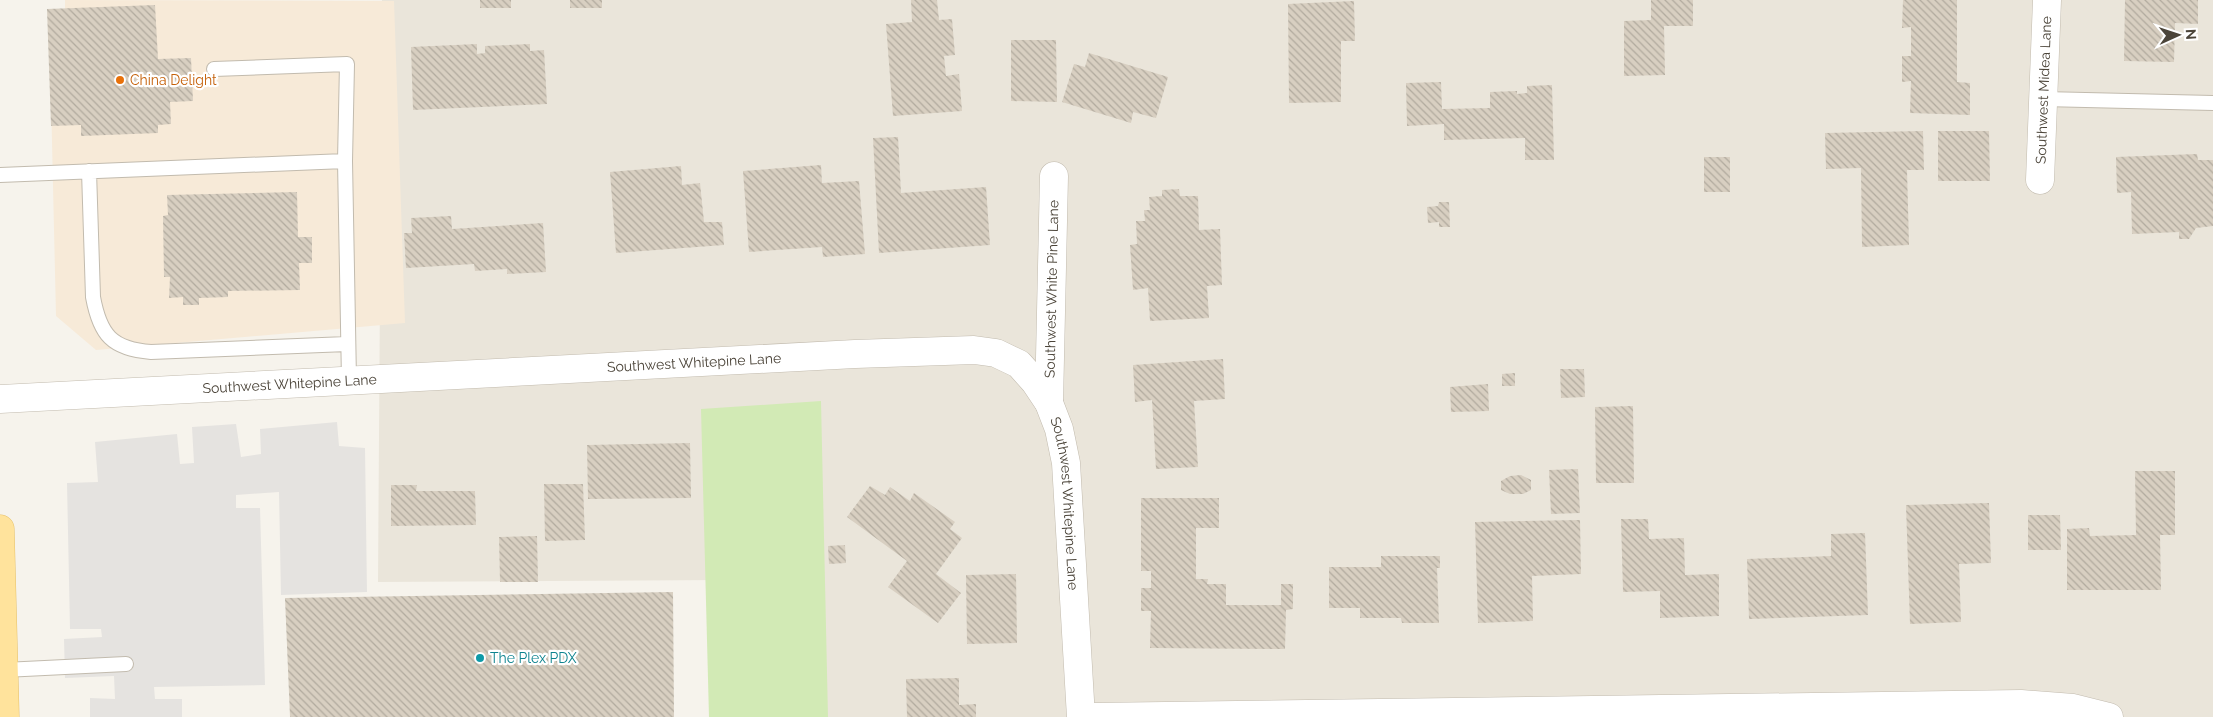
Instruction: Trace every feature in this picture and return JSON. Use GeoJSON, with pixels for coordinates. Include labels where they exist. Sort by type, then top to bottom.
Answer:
{"type":"FeatureCollection","features":[{"type":"Feature","properties":{"kind":"main road"},"geometry":{"type":"LineString","coordinates":[[0,529],[5,717]]}},
{"type":"Feature","properties":{"kind":"street","name":"Southwest Midea Lane"},"geometry":{"type":"LineString","coordinates":[[2040,180],[2047,0]]}},
{"type":"Feature","properties":{"kind":"street","name":"Southwest White Pine Lane"},"geometry":{"type":"LineString","coordinates":[[1048,403],[1054,176]]}},
{"type":"Feature","properties":{"kind":"street","name":"Southwest Whitepine Lane"},"geometry":{"type":"LineString","coordinates":[[0,399],[855,354],[974,350],[996,353],[1019,364],[1035,382],[1048,403],[1059,429],[1066,463],[1081,717]]}},
{"type":"Feature","properties":{"kind":"street"},"geometry":{"type":"LineString","coordinates":[[1093,717],[2021,704],[2073,708],[2109,717]]}},
{"type":"Feature","properties":{"kind":"lane"},"geometry":{"type":"LineString","coordinates":[[214,70],[347,64],[344,161],[349,380]]}},
{"type":"Feature","properties":{"kind":"lane"},"geometry":{"type":"LineString","coordinates":[[2043,99],[2213,103]]}},
{"type":"Feature","properties":{"kind":"lane"},"geometry":{"type":"LineString","coordinates":[[0,175],[344,161]]}},
{"type":"Feature","properties":{"kind":"lane"},"geometry":{"type":"LineString","coordinates":[[89,171],[93,297],[97,317],[106,334],[119,345],[131,350],[151,352],[347,344]]}},
{"type":"Feature","properties":{"kind":"lane"},"geometry":{"type":"LineString","coordinates":[[4,670],[126,664]]}},
{"type":"Feature","properties":{"kind":"shaded area"},"geometry":{"type":"Polygon","coordinates":[[[65,0],[394,1],[405,323],[96,350],[56,316],[49,11],[65,11],[65,0]]]}},
{"type":"Feature","properties":{"kind":"shaded area"},"geometry":{"type":"Polygon","coordinates":[[[382,0],[2213,0],[2213,717],[725,717],[723,580],[378,582],[382,0]]]}},
{"type":"Feature","properties":{"kind":"shaded area"},"geometry":{"type":"Polygon","coordinates":[[[337,422],[339,446],[365,448],[367,592],[281,595],[279,492],[236,495],[236,508],[260,508],[265,685],[154,687],[155,699],[182,699],[182,717],[90,717],[90,698],[115,699],[114,676],[65,678],[64,639],[102,637],[101,629],[70,629],[67,483],[98,482],[95,442],[177,434],[180,464],[194,463],[192,427],[236,424],[241,457],[261,454],[260,429],[337,422]]]}},
{"type":"Feature","properties":{"kind":"green space"},"geometry":{"type":"Polygon","coordinates":[[[821,401],[828,717],[709,717],[701,409],[821,401]]]}},
{"type":"Feature","properties":{"kind":"building"},"geometry":{"type":"Polygon","coordinates":[[[480,0],[511,0],[511,8],[480,8],[480,0]]]}},
{"type":"Feature","properties":{"kind":"building"},"geometry":{"type":"Polygon","coordinates":[[[570,0],[602,0],[602,8],[570,8],[570,0]]]}},
{"type":"Feature","properties":{"kind":"building"},"geometry":{"type":"Polygon","coordinates":[[[911,0],[937,0],[939,20],[952,19],[955,55],[944,56],[946,76],[959,74],[962,111],[893,116],[886,24],[912,22],[911,0]]]}},
{"type":"Feature","properties":{"kind":"building"},"geometry":{"type":"Polygon","coordinates":[[[1651,0],[1693,0],[1693,26],[1664,26],[1665,75],[1624,76],[1624,21],[1651,20],[1651,0]]]}},
{"type":"Feature","properties":{"kind":"building"},"geometry":{"type":"Polygon","coordinates":[[[1903,0],[1957,0],[1957,82],[1970,83],[1970,115],[1910,113],[1911,81],[1902,82],[1902,56],[1911,56],[1911,27],[1902,28],[1903,0]]]}},
{"type":"Feature","properties":{"kind":"building"},"geometry":{"type":"Polygon","coordinates":[[[2125,0],[2198,0],[2198,24],[2175,23],[2174,62],[2124,61],[2125,0]]]}},
{"type":"Feature","properties":{"kind":"building"},"geometry":{"type":"Polygon","coordinates":[[[1354,1],[1355,41],[1341,41],[1341,102],[1289,103],[1288,4],[1354,1]]]}},
{"type":"Feature","properties":{"kind":"building","name":"China Delight"},"geometry":{"type":"Polygon","coordinates":[[[155,5],[158,59],[191,58],[193,101],[170,102],[171,124],[158,125],[158,133],[81,136],[81,125],[51,126],[47,9],[155,5]]]}},
{"type":"Feature","properties":{"kind":"building"},"geometry":{"type":"Polygon","coordinates":[[[1011,40],[1056,40],[1057,102],[1011,101],[1011,40]]]}},
{"type":"Feature","properties":{"kind":"building"},"geometry":{"type":"Polygon","coordinates":[[[477,44],[477,54],[485,53],[485,46],[530,44],[530,51],[544,50],[547,104],[413,110],[411,47],[477,44]]]}},
{"type":"Feature","properties":{"kind":"building"},"geometry":{"type":"Polygon","coordinates":[[[1089,53],[1168,77],[1156,118],[1133,112],[1131,123],[1062,102],[1074,64],[1085,67],[1089,53]]]}},
{"type":"Feature","properties":{"kind":"building"},"geometry":{"type":"Polygon","coordinates":[[[1441,82],[1442,109],[1490,108],[1490,92],[1517,91],[1517,94],[1527,93],[1527,86],[1552,85],[1554,160],[1525,160],[1525,138],[1444,140],[1444,124],[1407,126],[1406,83],[1441,82]]]}},
{"type":"Feature","properties":{"kind":"building"},"geometry":{"type":"Polygon","coordinates":[[[1923,131],[1924,170],[1907,170],[1909,245],[1862,247],[1861,168],[1826,169],[1825,133],[1923,131]]]}},
{"type":"Feature","properties":{"kind":"building"},"geometry":{"type":"Polygon","coordinates":[[[1938,131],[1989,131],[1990,181],[1938,181],[1938,131]]]}},
{"type":"Feature","properties":{"kind":"building"},"geometry":{"type":"Polygon","coordinates":[[[898,137],[901,193],[986,187],[990,245],[879,253],[873,138],[898,137]]]}},
{"type":"Feature","properties":{"kind":"building"},"geometry":{"type":"Polygon","coordinates":[[[2197,154],[2198,160],[2213,160],[2213,226],[2196,228],[2189,239],[2179,239],[2179,232],[2132,234],[2131,192],[2117,193],[2116,157],[2197,154]]]}},
{"type":"Feature","properties":{"kind":"building"},"geometry":{"type":"Polygon","coordinates":[[[1704,157],[1730,157],[1730,192],[1704,192],[1704,157]]]}},
{"type":"Feature","properties":{"kind":"building"},"geometry":{"type":"Polygon","coordinates":[[[821,165],[822,183],[859,181],[865,254],[823,257],[822,247],[749,252],[743,171],[821,165]]]}},
{"type":"Feature","properties":{"kind":"building"},"geometry":{"type":"Polygon","coordinates":[[[681,166],[682,185],[700,183],[704,222],[722,222],[724,245],[616,253],[610,172],[681,166]]]}},
{"type":"Feature","properties":{"kind":"building"},"geometry":{"type":"Polygon","coordinates":[[[1179,189],[1180,196],[1198,196],[1199,230],[1220,229],[1222,285],[1207,286],[1209,318],[1150,321],[1148,288],[1133,290],[1130,245],[1137,244],[1136,221],[1145,221],[1144,210],[1150,210],[1149,197],[1162,196],[1162,190],[1179,189]]]}},
{"type":"Feature","properties":{"kind":"building"},"geometry":{"type":"Polygon","coordinates":[[[297,192],[298,237],[312,237],[312,263],[299,263],[300,290],[228,291],[228,297],[199,298],[199,305],[183,305],[183,297],[169,298],[170,277],[164,277],[163,216],[168,215],[167,195],[297,192]]]}},
{"type":"Feature","properties":{"kind":"building"},"geometry":{"type":"Polygon","coordinates":[[[1439,202],[1449,202],[1450,227],[1439,227],[1439,222],[1428,223],[1427,207],[1438,206],[1439,202]]]}},
{"type":"Feature","properties":{"kind":"building"},"geometry":{"type":"Polygon","coordinates":[[[451,216],[452,229],[543,223],[546,272],[507,274],[507,269],[475,271],[474,264],[406,268],[404,233],[412,233],[411,218],[451,216]]]}},
{"type":"Feature","properties":{"kind":"building"},"geometry":{"type":"Polygon","coordinates":[[[1223,359],[1225,399],[1194,401],[1198,467],[1156,469],[1152,400],[1135,402],[1133,365],[1223,359]]]}},
{"type":"Feature","properties":{"kind":"building"},"geometry":{"type":"Polygon","coordinates":[[[1560,369],[1584,369],[1585,397],[1561,398],[1560,369]]]}},
{"type":"Feature","properties":{"kind":"building"},"geometry":{"type":"Polygon","coordinates":[[[1515,373],[1515,386],[1502,386],[1502,374],[1515,373]]]}},
{"type":"Feature","properties":{"kind":"building"},"geometry":{"type":"Polygon","coordinates":[[[1488,384],[1489,411],[1451,412],[1450,387],[1488,384]]]}},
{"type":"Feature","properties":{"kind":"building"},"geometry":{"type":"Polygon","coordinates":[[[1633,406],[1634,483],[1596,483],[1595,407],[1633,406]]]}},
{"type":"Feature","properties":{"kind":"building"},"geometry":{"type":"Polygon","coordinates":[[[690,443],[691,498],[588,499],[587,445],[690,443]]]}},
{"type":"Feature","properties":{"kind":"building"},"geometry":{"type":"Polygon","coordinates":[[[1578,469],[1580,513],[1551,514],[1549,470],[1578,469]]]}},
{"type":"Feature","properties":{"kind":"building"},"geometry":{"type":"Polygon","coordinates":[[[2135,471],[2175,471],[2175,535],[2160,535],[2161,590],[2067,590],[2067,529],[2089,528],[2090,536],[2136,535],[2135,471]]]}},
{"type":"Feature","properties":{"kind":"building"},"geometry":{"type":"Polygon","coordinates":[[[1521,475],[1531,480],[1531,490],[1523,494],[1510,494],[1501,490],[1501,481],[1510,476],[1521,475]]]}},
{"type":"Feature","properties":{"kind":"building"},"geometry":{"type":"Polygon","coordinates":[[[544,484],[583,484],[585,540],[545,541],[544,484]]]}},
{"type":"Feature","properties":{"kind":"building"},"geometry":{"type":"Polygon","coordinates":[[[391,485],[417,485],[416,491],[475,491],[476,525],[391,526],[391,485]]]}},
{"type":"Feature","properties":{"kind":"building"},"geometry":{"type":"Polygon","coordinates":[[[870,486],[885,495],[890,487],[910,501],[914,493],[955,522],[950,529],[962,538],[936,574],[961,593],[938,623],[888,587],[907,561],[847,517],[870,486]]]}},
{"type":"Feature","properties":{"kind":"building"},"geometry":{"type":"Polygon","coordinates":[[[1141,498],[1219,498],[1219,528],[1196,528],[1196,579],[1208,579],[1207,584],[1226,584],[1226,605],[1281,605],[1281,584],[1293,584],[1293,609],[1286,610],[1285,649],[1150,648],[1151,611],[1141,611],[1141,588],[1151,588],[1151,571],[1141,571],[1141,498]]]}},
{"type":"Feature","properties":{"kind":"building"},"geometry":{"type":"Polygon","coordinates":[[[1989,503],[1991,563],[1959,564],[1961,622],[1910,624],[1906,505],[1989,503]]]}},
{"type":"Feature","properties":{"kind":"building"},"geometry":{"type":"Polygon","coordinates":[[[2028,515],[2060,515],[2061,550],[2028,550],[2028,515]]]}},
{"type":"Feature","properties":{"kind":"building"},"geometry":{"type":"Polygon","coordinates":[[[1621,519],[1648,519],[1649,539],[1684,538],[1685,575],[1719,574],[1719,616],[1660,618],[1660,591],[1623,592],[1621,519]]]}},
{"type":"Feature","properties":{"kind":"building"},"geometry":{"type":"Polygon","coordinates":[[[1580,520],[1581,574],[1532,576],[1533,621],[1478,623],[1475,522],[1580,520]]]}},
{"type":"Feature","properties":{"kind":"building"},"geometry":{"type":"Polygon","coordinates":[[[1865,533],[1868,615],[1749,619],[1747,559],[1831,556],[1831,534],[1865,533]]]}},
{"type":"Feature","properties":{"kind":"building"},"geometry":{"type":"Polygon","coordinates":[[[537,536],[538,582],[500,582],[499,537],[537,536]]]}},
{"type":"Feature","properties":{"kind":"building"},"geometry":{"type":"Polygon","coordinates":[[[845,545],[846,563],[829,564],[828,546],[845,545]]]}},
{"type":"Feature","properties":{"kind":"building"},"geometry":{"type":"Polygon","coordinates":[[[1381,556],[1440,556],[1440,568],[1437,568],[1439,623],[1402,623],[1401,618],[1360,618],[1360,608],[1329,608],[1329,567],[1381,567],[1381,556]]]}},
{"type":"Feature","properties":{"kind":"building"},"geometry":{"type":"Polygon","coordinates":[[[1016,574],[1017,643],[967,644],[966,575],[1016,574]]]}},
{"type":"Feature","properties":{"kind":"building","name":"The Plex PDX"},"geometry":{"type":"Polygon","coordinates":[[[673,592],[674,717],[290,717],[285,598],[673,592]]]}},
{"type":"Feature","properties":{"kind":"building"},"geometry":{"type":"Polygon","coordinates":[[[959,678],[959,705],[976,704],[976,717],[907,717],[906,679],[959,678]]]}},
{"type":"Feature","properties":{"kind":"place","name":"China Delight"},"geometry":{"type":"Point","coordinates":[120,80]}},
{"type":"Feature","properties":{"kind":"place","name":"The Plex PDX"},"geometry":{"type":"Point","coordinates":[480,658]}}]}
